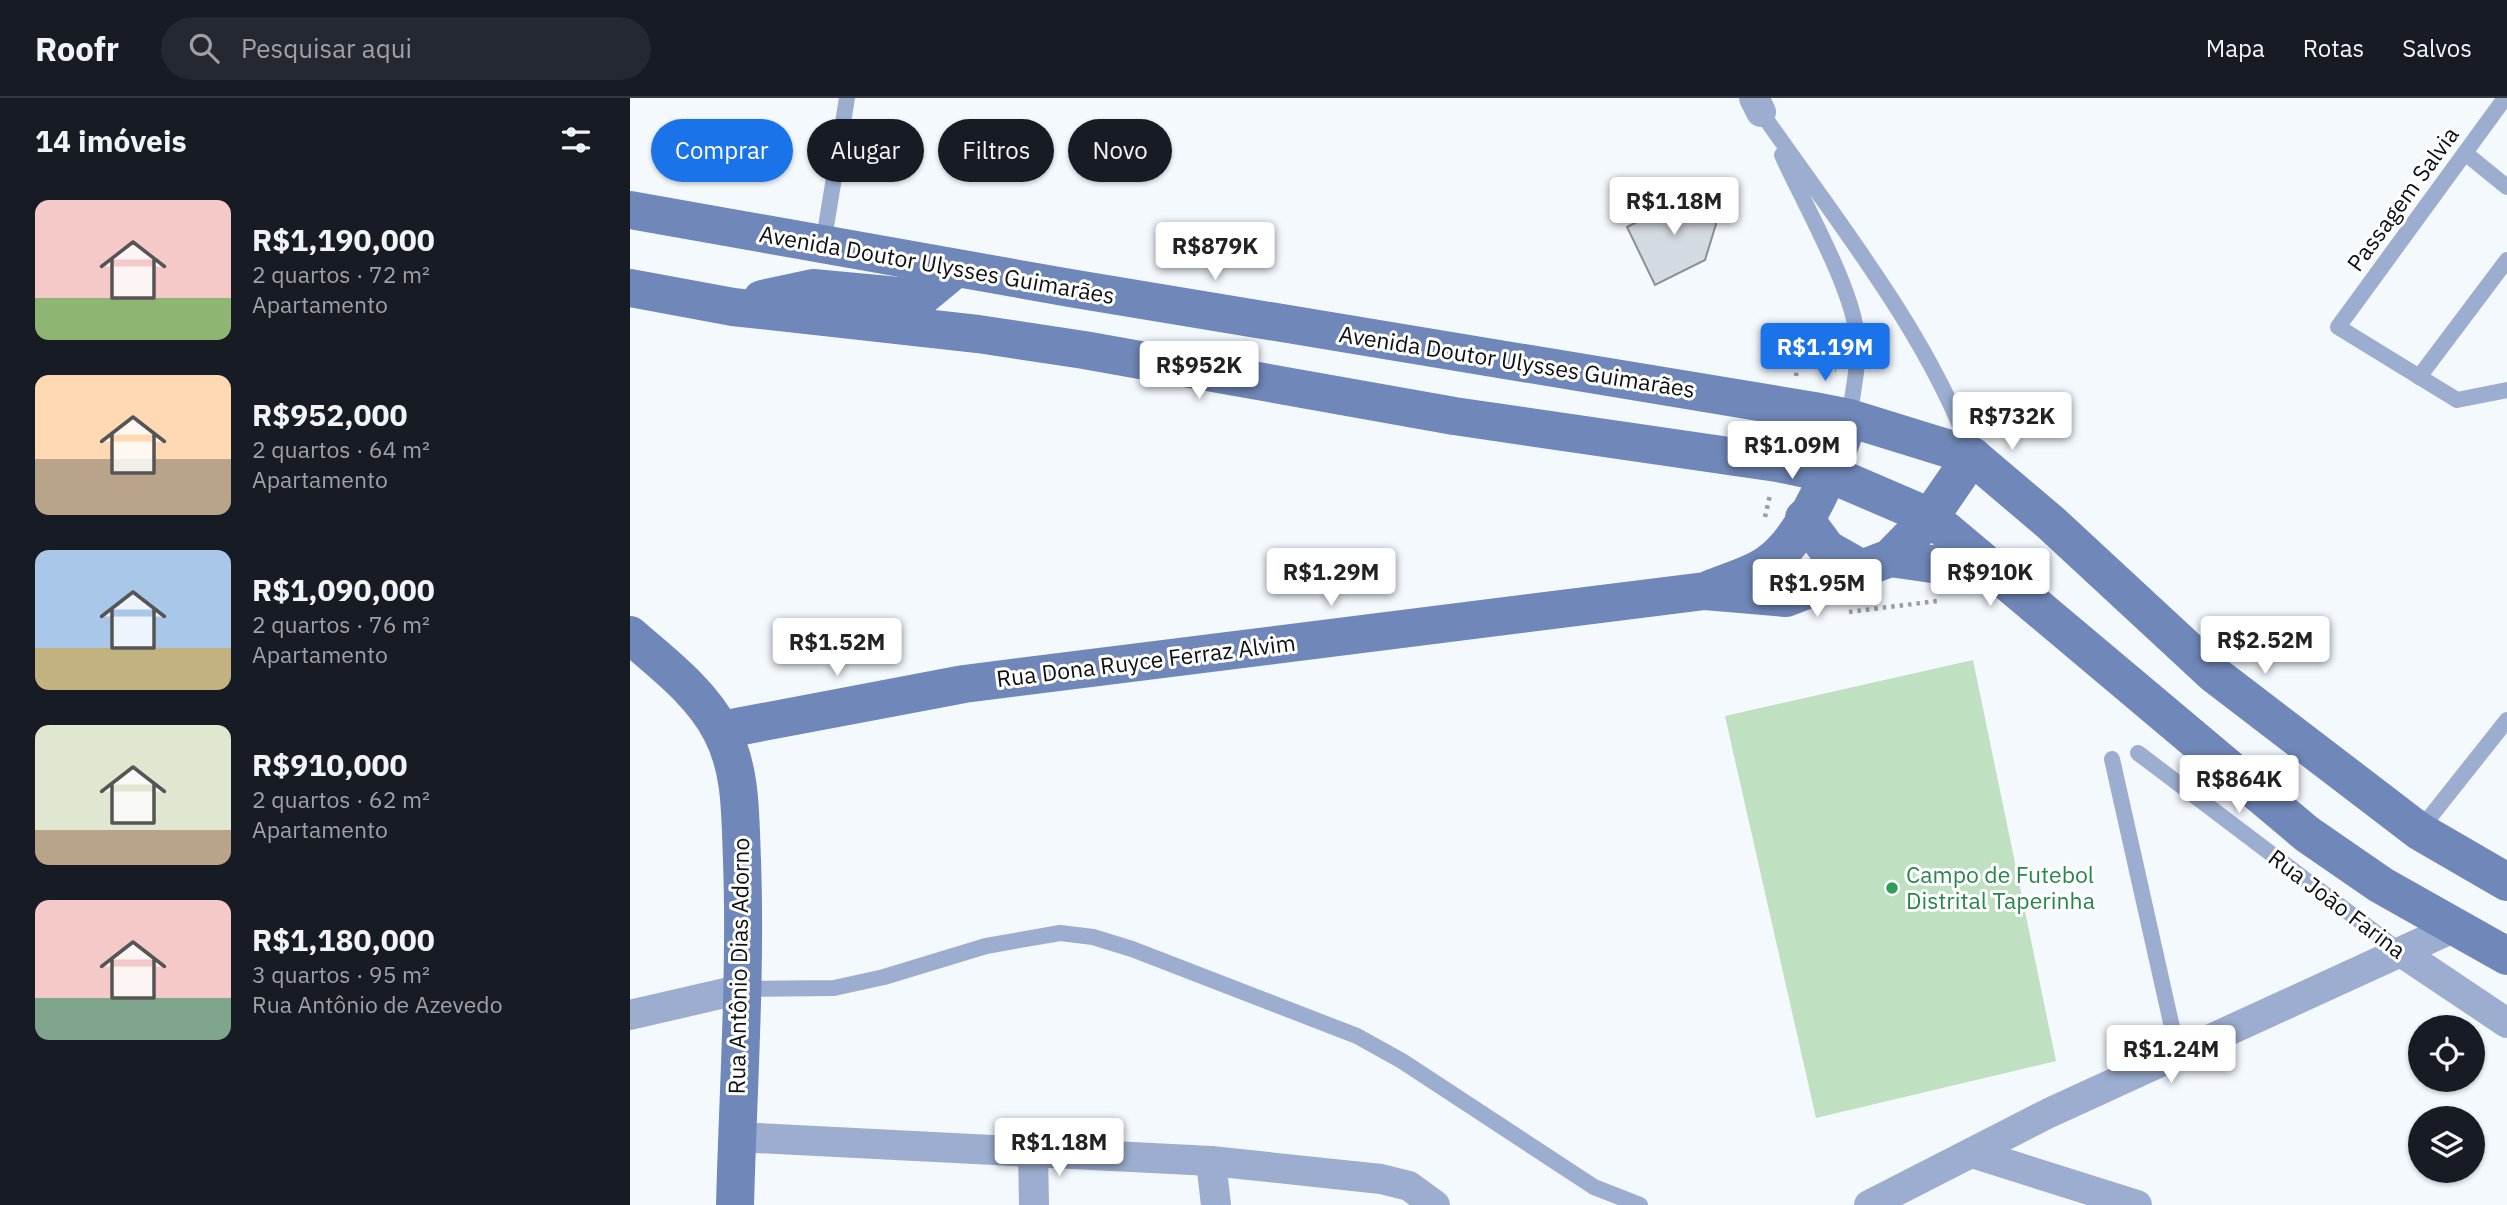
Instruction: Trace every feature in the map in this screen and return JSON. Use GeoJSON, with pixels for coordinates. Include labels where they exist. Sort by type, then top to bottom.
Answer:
{"type":"FeatureCollection","features":[{"type":"Feature","properties":{"kind":"main road","name":"Avenida Doutor Ulysses Guimarães"},"geometry":{"type":"LineString","coordinates":[[630,210],[956,269],[1849,418],[1972,456],[2051,523],[2215,675],[2419,831],[2507,882]]}},
{"type":"Feature","properties":{"kind":"main road"},"geometry":{"type":"LineString","coordinates":[[733,307],[813,288],[920,298],[956,269]]}},
{"type":"Feature","properties":{"kind":"main road"},"geometry":{"type":"LineString","coordinates":[[630,288],[733,307],[978,334],[1084,350],[1454,416],[1739,457],[1830,474],[1930,517],[2307,834],[2381,885],[2507,957]]}},
{"type":"Feature","properties":{"kind":"main road","name":"Rua Dona Ruyce Ferraz Alvim"},"geometry":{"type":"LineString","coordinates":[[1705,591],[1768,565],[1784,550],[1830,474],[1849,418]]}},
{"type":"Feature","properties":{"kind":"main road","name":"Rua Dona Ruyce Ferraz Alvim"},"geometry":{"type":"LineString","coordinates":[[721,730],[964,684],[1705,591],[1786,598],[1877,564],[1930,517],[1972,456]]}},
{"type":"Feature","properties":{"kind":"main road"},"geometry":{"type":"LineString","coordinates":[[1804,519],[1827,549],[1877,564],[1995,573]]}},
{"type":"Feature","properties":{"kind":"main road"},"geometry":{"type":"LineString","coordinates":[[630,635],[701,701],[721,730]]}},
{"type":"Feature","properties":{"kind":"main road","name":"Rua Antônio Dias Adorno"},"geometry":{"type":"LineString","coordinates":[[721,730],[734,765],[739,792],[743,901],[735,1205]]}},
{"type":"Feature","properties":{"kind":"street"},"geometry":{"type":"LineString","coordinates":[[1869,1205],[2178,1054],[2455,927]]}},
{"type":"Feature","properties":{"kind":"street","name":"Rua João Farina"},"geometry":{"type":"LineString","coordinates":[[2401,952],[2507,1023]]}},
{"type":"Feature","properties":{"kind":"street"},"geometry":{"type":"LineString","coordinates":[[630,1015],[742,989]]}},
{"type":"Feature","properties":{"kind":"street"},"geometry":{"type":"LineString","coordinates":[[737,1137],[1211,1161],[1381,1179],[1409,1186],[1435,1205]]}},
{"type":"Feature","properties":{"kind":"street"},"geometry":{"type":"LineString","coordinates":[[1033,1152],[1034,1205]]}},
{"type":"Feature","properties":{"kind":"street"},"geometry":{"type":"LineString","coordinates":[[1972,1153],[2137,1205]]}},
{"type":"Feature","properties":{"kind":"street"},"geometry":{"type":"LineString","coordinates":[[1211,1161],[1216,1205]]}},
{"type":"Feature","properties":{"kind":"lane"},"geometry":{"type":"LineString","coordinates":[[823,245],[847,98]]}},
{"type":"Feature","properties":{"kind":"lane","name":"Passagem Salvia"},"geometry":{"type":"LineString","coordinates":[[2420,377],[2338,327],[2505,98]]}},
{"type":"Feature","properties":{"kind":"lane"},"geometry":{"type":"LineString","coordinates":[[1758,105],[1837,273],[1853,316],[1857,338],[1849,418]]}},
{"type":"Feature","properties":{"kind":"lane"},"geometry":{"type":"LineString","coordinates":[[1758,105],[1901,317],[1954,405],[1972,456]]}},
{"type":"Feature","properties":{"kind":"lane"},"geometry":{"type":"LineString","coordinates":[[2465,153],[2507,187]]}},
{"type":"Feature","properties":{"kind":"lane"},"geometry":{"type":"LineString","coordinates":[[2507,260],[2420,377],[2457,400],[2507,390]]}},
{"type":"Feature","properties":{"kind":"lane"},"geometry":{"type":"LineString","coordinates":[[2419,831],[2507,720]]}},
{"type":"Feature","properties":{"kind":"lane","name":"Rua João Farina"},"geometry":{"type":"LineString","coordinates":[[2138,753],[2401,952]]}},
{"type":"Feature","properties":{"kind":"lane"},"geometry":{"type":"LineString","coordinates":[[2112,759],[2178,1054]]}},
{"type":"Feature","properties":{"kind":"lane"},"geometry":{"type":"LineString","coordinates":[[742,989],[834,988],[884,978],[986,946],[1060,933],[1093,937],[1132,949],[1357,1036],[1402,1061],[1594,1187],[1640,1205]]}},
{"type":"Feature","properties":{"kind":"path"},"geometry":{"type":"LineString","coordinates":[[1828,583],[1850,612],[1946,600]]}},
{"type":"Feature","properties":{"kind":"green space","name":"Campo de Futebol Distrital Taperinha"},"geometry":{"type":"Polygon","coordinates":[[[1973,660],[2056,1061],[1816,1118],[1725,716],[1973,660]]]}},
{"type":"Feature","properties":{"kind":"building"},"geometry":{"type":"Polygon","coordinates":[[[1698,191],[1716,224],[1705,260],[1655,285],[1627,227],[1698,191]]]}},
{"type":"Feature","properties":{"kind":"place","name":"Campo de Futebol Distrital Taperinha"},"geometry":{"type":"Point","coordinates":[1892,888]}}]}
